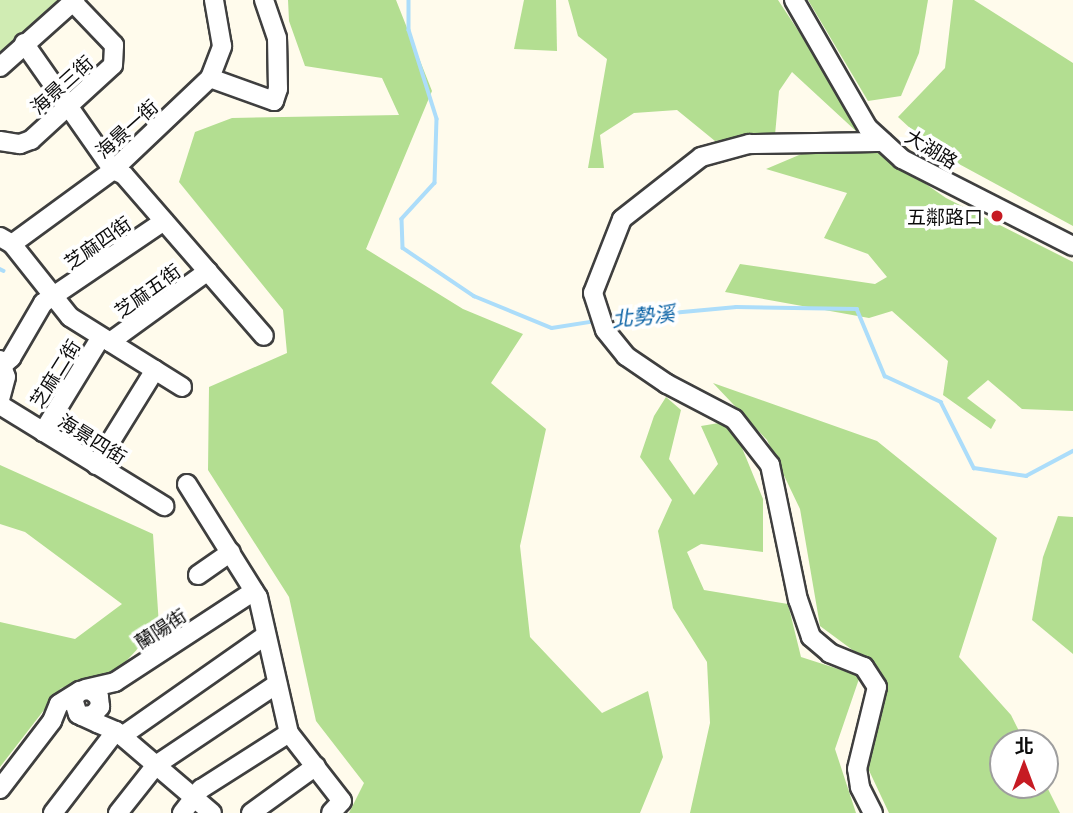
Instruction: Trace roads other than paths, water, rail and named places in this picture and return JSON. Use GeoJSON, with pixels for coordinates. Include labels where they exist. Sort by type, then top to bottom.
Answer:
{"type":"FeatureCollection","features":[{"type":"Feature","properties":{"kind":"street","name":"海景一街"},"geometry":{"type":"LineString","coordinates":[[6,241],[113,170],[210,78],[222,46],[214,0]]}},
{"type":"Feature","properties":{"kind":"street"},"geometry":{"type":"LineString","coordinates":[[210,78],[274,101],[278,89],[277,38],[264,0]]}},
{"type":"Feature","properties":{"kind":"street","name":"大湖路"},"geometry":{"type":"LineString","coordinates":[[794,0],[869,128],[902,159],[1073,246]]}},
{"type":"Feature","properties":{"kind":"street"},"geometry":{"type":"LineString","coordinates":[[0,66],[73,1]]}},
{"type":"Feature","properties":{"kind":"street","name":"海景三街"},"geometry":{"type":"LineString","coordinates":[[0,141],[20,144],[31,140],[113,65],[117,52],[73,1]]}},
{"type":"Feature","properties":{"kind":"street"},"geometry":{"type":"LineString","coordinates":[[24,43],[113,170],[124,175],[264,336]]}},
{"type":"Feature","properties":{"kind":"street"},"geometry":{"type":"LineString","coordinates":[[873,813],[860,787],[857,769],[877,687],[864,667],[830,653],[811,637],[798,600],[770,465],[734,419],[667,384],[626,356],[602,320],[593,293],[622,219],[701,157],[749,144],[883,142]]}},
{"type":"Feature","properties":{"kind":"street","name":"芝麻四街"},"geometry":{"type":"LineString","coordinates":[[1,363],[11,358],[43,303],[164,221]]}},
{"type":"Feature","properties":{"kind":"street"},"geometry":{"type":"LineString","coordinates":[[6,241],[70,317],[181,387]]}},
{"type":"Feature","properties":{"kind":"street","name":"芝麻五街"},"geometry":{"type":"LineString","coordinates":[[106,340],[208,271]]}},
{"type":"Feature","properties":{"kind":"street","name":"芝麻二街"},"geometry":{"type":"LineString","coordinates":[[43,432],[106,340]]}},
{"type":"Feature","properties":{"kind":"street"},"geometry":{"type":"LineString","coordinates":[[0,399],[6,377],[1,363]]}},
{"type":"Feature","properties":{"kind":"street"},"geometry":{"type":"LineString","coordinates":[[96,465],[155,370]]}},
{"type":"Feature","properties":{"kind":"street","name":"海景四街"},"geometry":{"type":"LineString","coordinates":[[0,405],[164,506]]}},
{"type":"Feature","properties":{"kind":"street"},"geometry":{"type":"LineString","coordinates":[[187,484],[254,591],[289,733],[342,801],[331,813]]}},
{"type":"Feature","properties":{"kind":"street"},"geometry":{"type":"LineString","coordinates":[[198,575],[232,552]]}},
{"type":"Feature","properties":{"kind":"street","name":"蘭陽街"},"geometry":{"type":"LineString","coordinates":[[0,789],[52,721],[59,704],[82,690],[115,682],[254,591]]}},
{"type":"Feature","properties":{"kind":"street"},"geometry":{"type":"LineString","coordinates":[[53,813],[119,734],[265,636]]}},
{"type":"Feature","properties":{"kind":"street"},"geometry":{"type":"LineString","coordinates":[[118,813],[156,765],[277,684]]}},
{"type":"Feature","properties":{"kind":"street"},"geometry":{"type":"LineString","coordinates":[[119,734],[95,692],[82,690],[73,699],[80,715],[119,734],[212,813]]}},
{"type":"Feature","properties":{"kind":"street"},"geometry":{"type":"LineString","coordinates":[[52,721],[93,715],[100,702]]}},
{"type":"Feature","properties":{"kind":"street"},"geometry":{"type":"LineString","coordinates":[[182,813],[193,797],[289,733]]}},
{"type":"Feature","properties":{"kind":"street"},"geometry":{"type":"LineString","coordinates":[[251,813],[316,766]]}},
{"type":"Feature","properties":{"kind":"waterway","name":"北勢溪"},"geometry":{"type":"LineString","coordinates":[[409,0],[409,30],[437,119],[435,183],[402,219],[403,248],[474,296],[552,328],[596,321]]}},
{"type":"Feature","properties":{"kind":"waterway"},"geometry":{"type":"LineString","coordinates":[[0,269],[4,271]]}},
{"type":"Feature","properties":{"kind":"waterway","name":"北勢溪"},"geometry":{"type":"LineString","coordinates":[[607,319],[736,307],[857,309],[885,376],[941,402],[974,468],[1026,476],[1073,451]]}},
{"type":"Feature","properties":{"kind":"place","name":"五鄰路口"},"geometry":{"type":"Point","coordinates":[997,216]}}]}
